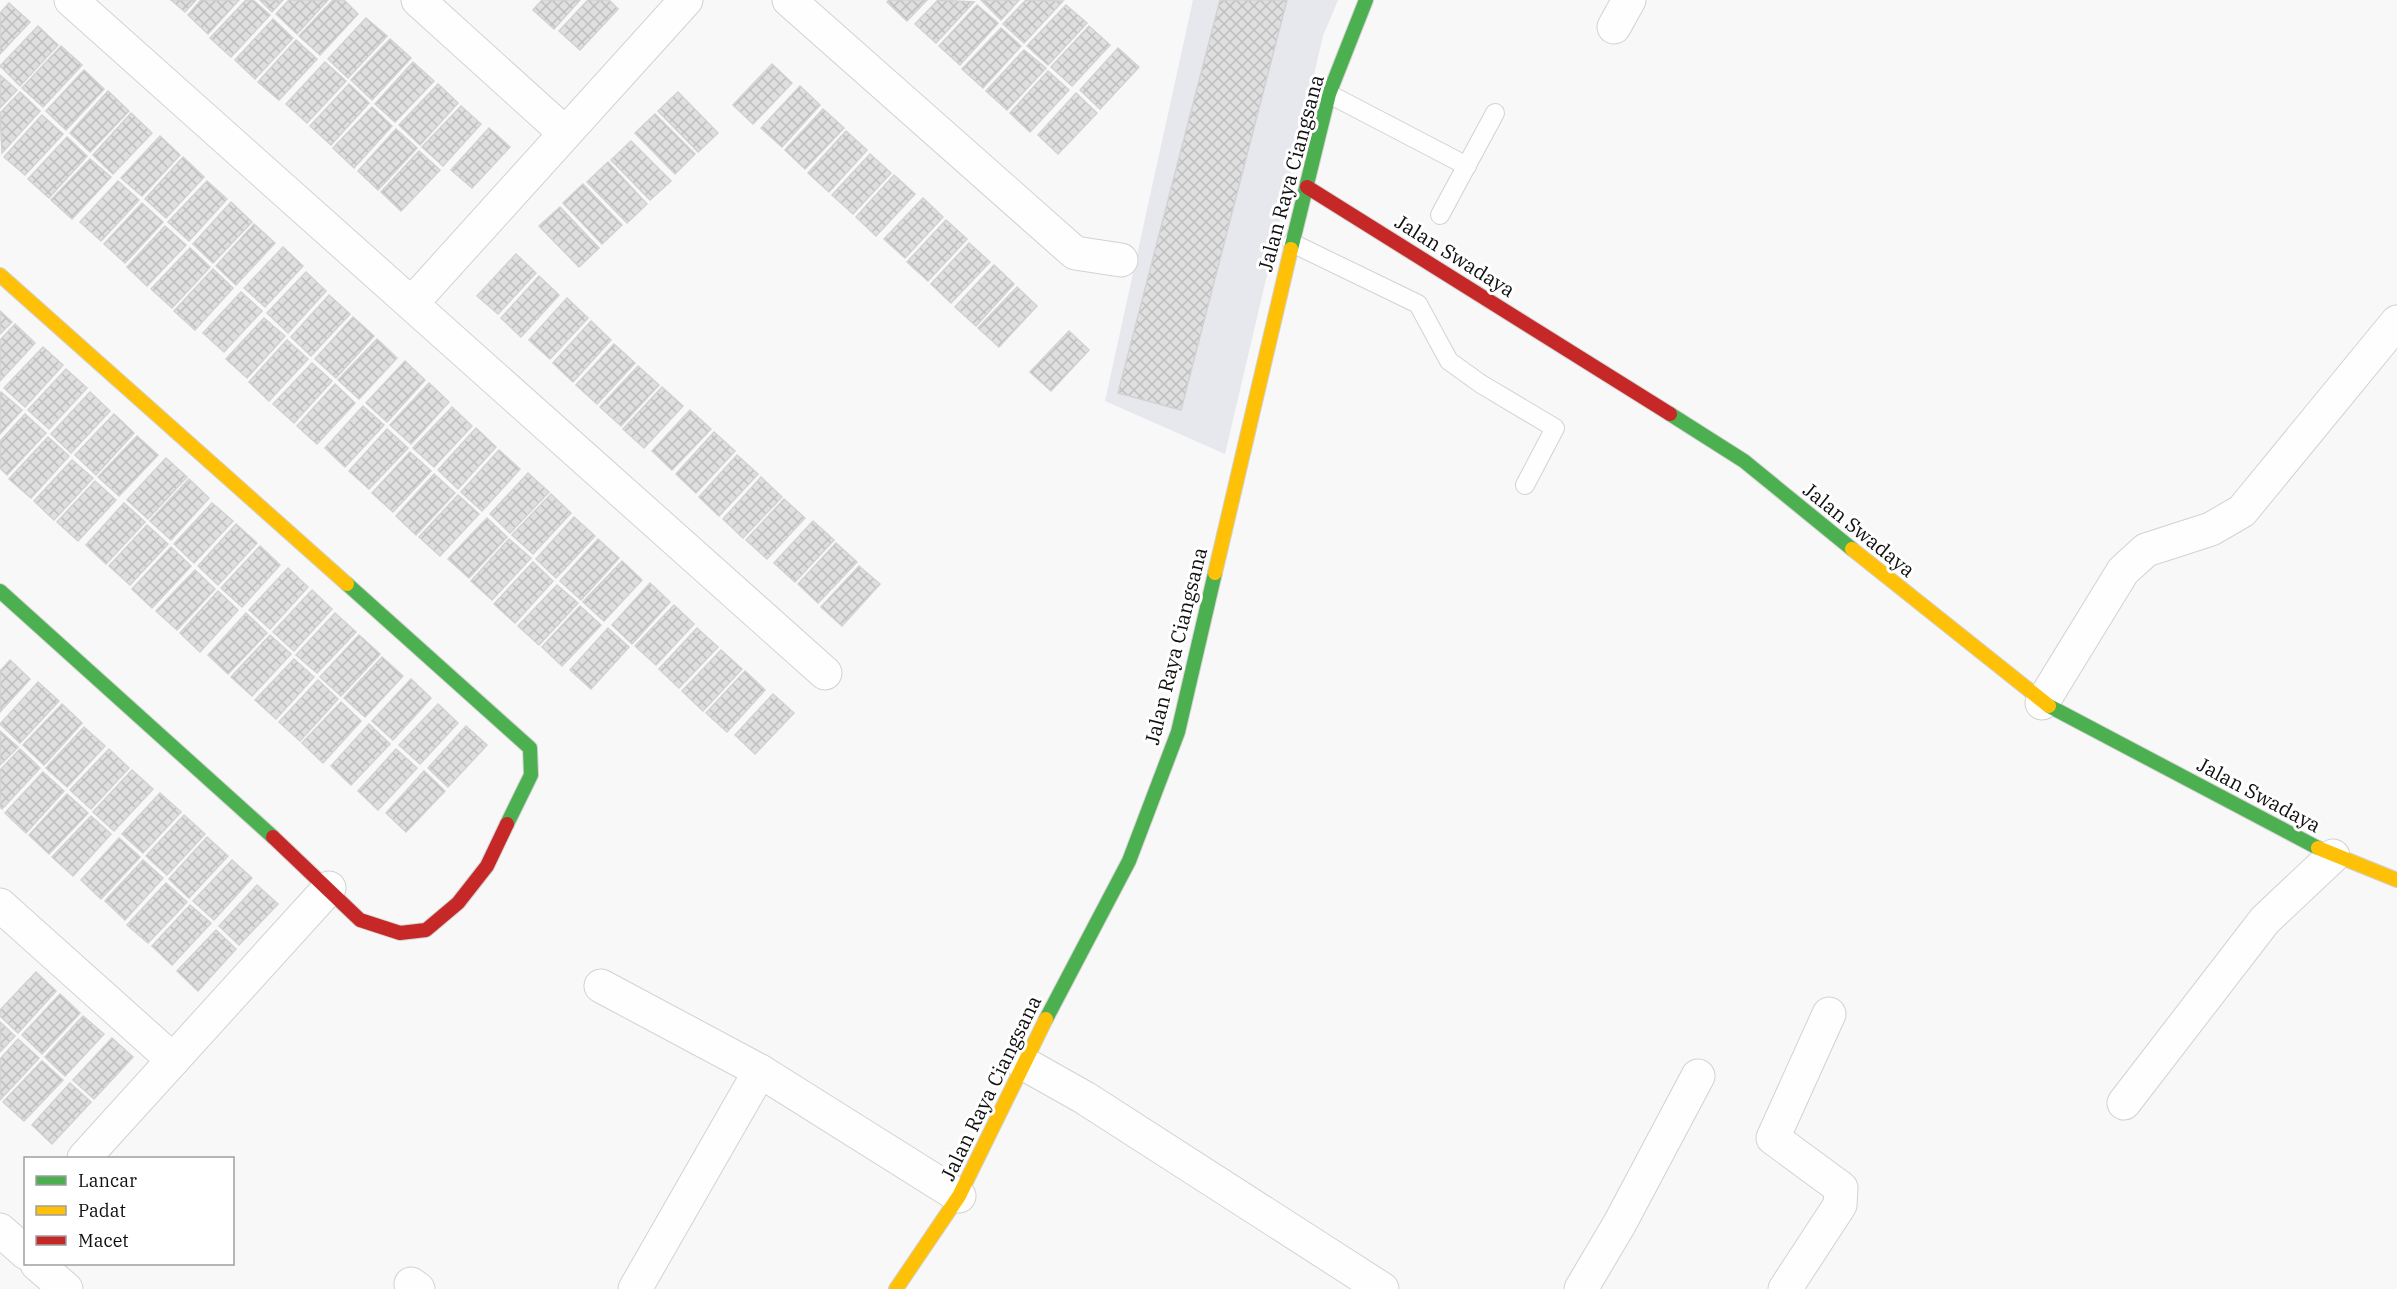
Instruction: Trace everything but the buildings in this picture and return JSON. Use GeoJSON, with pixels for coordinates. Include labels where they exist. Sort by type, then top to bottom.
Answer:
{"type":"FeatureCollection","features":[{"type":"Feature","properties":{"kind":"street"},"geometry":{"type":"LineString","coordinates":[[71,0],[825,674]]}},
{"type":"Feature","properties":{"kind":"street"},"geometry":{"type":"LineString","coordinates":[[418,0],[566,133]]}},
{"type":"Feature","properties":{"kind":"street"},"geometry":{"type":"LineString","coordinates":[[412,303],[686,0]]}},
{"type":"Feature","properties":{"kind":"street"},"geometry":{"type":"LineString","coordinates":[[789,0],[1075,253],[1121,260]]}},
{"type":"Feature","properties":{"kind":"street","name":"Jalan Raya Ciangsana"},"geometry":{"type":"LineString","coordinates":[[896,1289],[959,1196],[1023,1063],[1129,861],[1178,732],[1329,94],[1366,0]]}},
{"type":"Feature","properties":{"kind":"street","name":"Jalan Swadaya"},"geometry":{"type":"LineString","coordinates":[[1307,187],[1744,461],[2042,703],[2333,856],[2397,880]]}},
{"type":"Feature","properties":{"kind":"street"},"geometry":{"type":"LineString","coordinates":[[0,275],[530,748],[531,775],[487,866],[458,903],[426,930],[400,933],[360,920],[329,888],[0,591]]}},
{"type":"Feature","properties":{"kind":"street"},"geometry":{"type":"LineString","coordinates":[[2042,703],[2123,571],[2146,550],[2211,529],[2242,511],[2397,322]]}},
{"type":"Feature","properties":{"kind":"street"},"geometry":{"type":"LineString","coordinates":[[2124,1103],[2265,920],[2333,856]]}},
{"type":"Feature","properties":{"kind":"street"},"geometry":{"type":"LineString","coordinates":[[85,1157],[329,888]]}},
{"type":"Feature","properties":{"kind":"street"},"geometry":{"type":"LineString","coordinates":[[0,905],[173,1060]]}},
{"type":"Feature","properties":{"kind":"street"},"geometry":{"type":"LineString","coordinates":[[601,986],[760,1071],[959,1196]]}},
{"type":"Feature","properties":{"kind":"street"},"geometry":{"type":"LineString","coordinates":[[1785,1289],[1840,1205],[1841,1188],[1773,1138],[1829,1014]]}},
{"type":"Feature","properties":{"kind":"street"},"geometry":{"type":"LineString","coordinates":[[1023,1063],[1085,1098],[1382,1289]]}},
{"type":"Feature","properties":{"kind":"street"},"geometry":{"type":"LineString","coordinates":[[635,1289],[760,1071]]}},
{"type":"Feature","properties":{"kind":"street"},"geometry":{"type":"LineString","coordinates":[[1581,1289],[1620,1223],[1698,1076]]}},
{"type":"Feature","properties":{"kind":"street"},"geometry":{"type":"LineString","coordinates":[[39,1265],[66,1289]]}},
{"type":"Feature","properties":{"kind":"lane"},"geometry":{"type":"LineString","coordinates":[[1329,94],[1467,166]]}},
{"type":"Feature","properties":{"kind":"lane"},"geometry":{"type":"LineString","coordinates":[[1440,215],[1495,113]]}},
{"type":"Feature","properties":{"kind":"lane"},"geometry":{"type":"LineString","coordinates":[[1292,243],[1418,304],[1449,361],[1481,384],[1555,428],[1525,485]]}},
{"type":"Feature","properties":{"kind":"shaded area"},"geometry":{"type":"Polygon","coordinates":[[[1193,0],[1338,0],[1323,36],[1225,454],[1105,401],[1193,0]]]}},
{"type":"Feature","properties":{"kind":"traffic: fast"},"geometry":{"type":"LineString","coordinates":[[1291,249],[1329,94],[1366,0]]}},
{"type":"Feature","properties":{"kind":"traffic: fast"},"geometry":{"type":"LineString","coordinates":[[1670,414],[1744,461],[1852,549]]}},
{"type":"Feature","properties":{"kind":"traffic: fast"},"geometry":{"type":"LineString","coordinates":[[1046,1019],[1129,861],[1178,732],[1215,573]]}},
{"type":"Feature","properties":{"kind":"traffic: fast"},"geometry":{"type":"LineString","coordinates":[[347,584],[530,748],[531,775],[507,824]]}},
{"type":"Feature","properties":{"kind":"traffic: fast"},"geometry":{"type":"LineString","coordinates":[[0,591],[273,837]]}},
{"type":"Feature","properties":{"kind":"traffic: fast"},"geometry":{"type":"LineString","coordinates":[[2049,706],[2318,848]]}},
{"type":"Feature","properties":{"kind":"traffic: slow"},"geometry":{"type":"LineString","coordinates":[[1215,573],[1291,249]]}},
{"type":"Feature","properties":{"kind":"traffic: slow"},"geometry":{"type":"LineString","coordinates":[[0,275],[347,584]]}},
{"type":"Feature","properties":{"kind":"traffic: slow"},"geometry":{"type":"LineString","coordinates":[[1852,549],[2049,706]]}},
{"type":"Feature","properties":{"kind":"traffic: slow"},"geometry":{"type":"LineString","coordinates":[[2318,848],[2397,880]]}},
{"type":"Feature","properties":{"kind":"traffic: slow"},"geometry":{"type":"LineString","coordinates":[[896,1289],[959,1196],[1046,1019]]}},
{"type":"Feature","properties":{"kind":"traffic: jam"},"geometry":{"type":"LineString","coordinates":[[1307,187],[1670,414]]}},
{"type":"Feature","properties":{"kind":"traffic: jam"},"geometry":{"type":"LineString","coordinates":[[273,837],[360,920],[400,933],[426,930],[458,903],[487,866],[507,824]]}}]}
